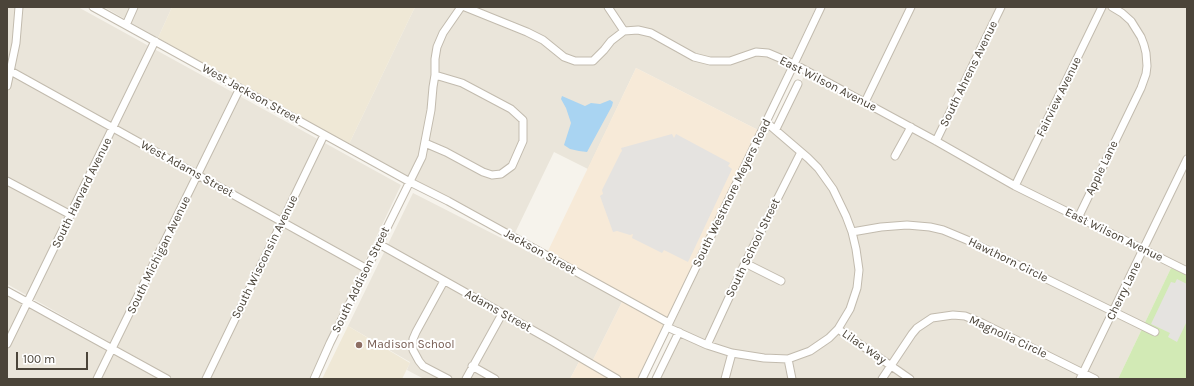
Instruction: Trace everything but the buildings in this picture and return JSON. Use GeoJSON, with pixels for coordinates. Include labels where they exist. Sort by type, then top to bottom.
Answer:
{"type":"FeatureCollection","features":[{"type":"Feature","properties":{"kind":"street"},"geometry":{"type":"LineString","coordinates":[[7,86],[9,70],[16,43],[19,7]]}},
{"type":"Feature","properties":{"kind":"street","name":"West Jackson Street"},"geometry":{"type":"LineString","coordinates":[[93,7],[410,182]]}},
{"type":"Feature","properties":{"kind":"street"},"geometry":{"type":"LineString","coordinates":[[126,25],[134,7]]}},
{"type":"Feature","properties":{"kind":"street","name":"South Addison Street"},"geometry":{"type":"LineString","coordinates":[[314,379],[422,157],[431,110],[432,87],[435,75],[435,55],[439,40],[461,7]]}},
{"type":"Feature","properties":{"kind":"street"},"geometry":{"type":"LineString","coordinates":[[465,7],[527,32],[542,40],[564,57],[575,61],[593,61],[611,41],[624,31],[608,7]]}},
{"type":"Feature","properties":{"kind":"street","name":"South Westmore Meyers Road"},"geometry":{"type":"LineString","coordinates":[[642,379],[821,7]]}},
{"type":"Feature","properties":{"kind":"street"},"geometry":{"type":"LineString","coordinates":[[865,102],[911,7]]}},
{"type":"Feature","properties":{"kind":"street","name":"South Ahrens Avenue"},"geometry":{"type":"LineString","coordinates":[[936,141],[1001,7]]}},
{"type":"Feature","properties":{"kind":"street","name":"Fairview Avenue"},"geometry":{"type":"LineString","coordinates":[[1015,186],[1102,7]]}},
{"type":"Feature","properties":{"kind":"street","name":"Apple Lane"},"geometry":{"type":"LineString","coordinates":[[1078,218],[1143,82],[1146,66],[1146,53],[1144,45],[1135,26],[1126,17],[1112,7]]}},
{"type":"Feature","properties":{"kind":"street","name":"East Wilson Avenue"},"geometry":{"type":"LineString","coordinates":[[624,31],[647,31],[694,57],[710,61],[730,61],[756,52],[768,53],[794,64],[911,127],[1015,186],[1187,271]]}},
{"type":"Feature","properties":{"kind":"street","name":"South Harvard Avenue"},"geometry":{"type":"LineString","coordinates":[[7,344],[155,41]]}},
{"type":"Feature","properties":{"kind":"street","name":"West Adams Street"},"geometry":{"type":"LineString","coordinates":[[9,70],[367,269]]}},
{"type":"Feature","properties":{"kind":"street"},"geometry":{"type":"LineString","coordinates":[[425,143],[492,175],[501,174],[514,163],[523,143],[524,120],[510,109],[462,84],[435,75]]}},
{"type":"Feature","properties":{"kind":"street"},"geometry":{"type":"LineString","coordinates":[[776,129],[798,84]]}},
{"type":"Feature","properties":{"kind":"street","name":"South Michigan Avenue"},"geometry":{"type":"LineString","coordinates":[[97,379],[240,88]]}},
{"type":"Feature","properties":{"kind":"street"},"geometry":{"type":"LineString","coordinates":[[766,122],[776,129],[818,168],[833,189],[852,232],[858,264],[857,288],[850,309],[838,329],[829,338],[804,354],[788,359],[792,379]]}},
{"type":"Feature","properties":{"kind":"street"},"geometry":{"type":"LineString","coordinates":[[896,156],[911,127]]}},
{"type":"Feature","properties":{"kind":"street","name":"South Wisconsin Avenue"},"geometry":{"type":"LineString","coordinates":[[206,379],[324,135]]}},
{"type":"Feature","properties":{"kind":"street","name":"South School Street"},"geometry":{"type":"LineString","coordinates":[[707,345],[745,263],[801,152]]}},
{"type":"Feature","properties":{"kind":"street","name":"Cherry Lane"},"geometry":{"type":"LineString","coordinates":[[1082,376],[1187,159]]}},
{"type":"Feature","properties":{"kind":"street"},"geometry":{"type":"LineString","coordinates":[[7,181],[71,215]]}},
{"type":"Feature","properties":{"kind":"street","name":"Jackson Street"},"geometry":{"type":"LineString","coordinates":[[410,182],[461,208],[679,332],[707,345],[732,353],[764,358],[788,359]]}},
{"type":"Feature","properties":{"kind":"street","name":"Hawthorn Circle"},"geometry":{"type":"LineString","coordinates":[[852,232],[880,227],[907,225],[926,226],[943,230],[955,234],[1155,332]]}},
{"type":"Feature","properties":{"kind":"street","name":"Adams Street"},"geometry":{"type":"LineString","coordinates":[[379,244],[617,379]]}},
{"type":"Feature","properties":{"kind":"street"},"geometry":{"type":"LineString","coordinates":[[745,263],[781,281]]}},
{"type":"Feature","properties":{"kind":"street"},"geometry":{"type":"LineString","coordinates":[[444,281],[416,332],[413,339],[413,350],[423,366],[448,379]]}},
{"type":"Feature","properties":{"kind":"street"},"geometry":{"type":"LineString","coordinates":[[7,291],[167,379]]}},
{"type":"Feature","properties":{"kind":"street"},"geometry":{"type":"LineString","coordinates":[[466,379],[502,314]]}},
{"type":"Feature","properties":{"kind":"street","name":"Magnolia Circle"},"geometry":{"type":"LineString","coordinates":[[882,379],[917,328],[932,318],[953,315],[970,318],[1082,376],[1095,379]]}},
{"type":"Feature","properties":{"kind":"street","name":"Lilac Way"},"geometry":{"type":"LineString","coordinates":[[838,329],[910,379]]}},
{"type":"Feature","properties":{"kind":"street"},"geometry":{"type":"LineString","coordinates":[[656,379],[679,332]]}},
{"type":"Feature","properties":{"kind":"street"},"geometry":{"type":"LineString","coordinates":[[725,379],[732,353]]}},
{"type":"Feature","properties":{"kind":"street"},"geometry":{"type":"LineString","coordinates":[[472,366],[495,379]]}},
{"type":"Feature","properties":{"kind":"shaded area"},"geometry":{"type":"Polygon","coordinates":[[[7,7],[78,7],[401,185],[309,379],[174,379],[7,284],[7,7]]]}},
{"type":"Feature","properties":{"kind":"shaded area"},"geometry":{"type":"Polygon","coordinates":[[[104,7],[172,7],[158,38],[104,7]]]}},
{"type":"Feature","properties":{"kind":"shaded area"},"geometry":{"type":"Polygon","coordinates":[[[172,7],[415,7],[349,144],[158,38],[172,7]]]}},
{"type":"Feature","properties":{"kind":"shaded area"},"geometry":{"type":"Polygon","coordinates":[[[415,7],[816,7],[758,130],[636,68],[588,169],[554,152],[514,235],[349,144],[415,7]]]}},
{"type":"Feature","properties":{"kind":"shaded area"},"geometry":{"type":"Polygon","coordinates":[[[825,7],[1187,7],[1187,267],[1014,182],[799,63],[825,7]]]}},
{"type":"Feature","properties":{"kind":"shaded area"},"geometry":{"type":"Polygon","coordinates":[[[636,68],[758,130],[668,320],[547,253],[636,68]]]}},
{"type":"Feature","properties":{"kind":"shaded area"},"geometry":{"type":"Polygon","coordinates":[[[805,74],[935,144],[1015,190],[1171,268],[1118,379],[659,379],[683,330],[673,325],[766,126],[777,134],[805,74]]]}},
{"type":"Feature","properties":{"kind":"shaded area"},"geometry":{"type":"Polygon","coordinates":[[[672,134],[674,138],[676,134],[730,163],[728,166],[732,169],[688,262],[664,250],[662,253],[632,238],[633,234],[630,235],[617,231],[613,232],[600,196],[603,194],[602,190],[622,151],[621,148],[672,134]]]}},
{"type":"Feature","properties":{"kind":"shaded area"},"geometry":{"type":"Polygon","coordinates":[[[413,193],[623,300],[592,362],[581,358],[570,379],[424,379],[407,370],[410,362],[348,326],[413,193]]]}},
{"type":"Feature","properties":{"kind":"shaded area"},"geometry":{"type":"Polygon","coordinates":[[[1177,279],[1187,284],[1187,321],[1177,342],[1168,337],[1170,333],[1151,324],[1171,282],[1175,283],[1177,279]]]}},
{"type":"Feature","properties":{"kind":"shaded area"},"geometry":{"type":"Polygon","coordinates":[[[7,295],[30,308],[159,379],[7,379],[7,295]]]}},
{"type":"Feature","properties":{"kind":"shaded area"},"geometry":{"type":"Polygon","coordinates":[[[623,300],[666,324],[638,379],[621,379],[592,362],[623,300]]]}},
{"type":"Feature","properties":{"kind":"shaded area","name":"Madison School"},"geometry":{"type":"Polygon","coordinates":[[[348,326],[410,363],[402,379],[322,379],[348,326]]]}},
{"type":"Feature","properties":{"kind":"shaded area"},"geometry":{"type":"Polygon","coordinates":[[[581,358],[614,379],[570,379],[581,358]]]}},
{"type":"Feature","properties":{"kind":"green space"},"geometry":{"type":"Polygon","coordinates":[[[1171,268],[1187,275],[1187,379],[1118,379],[1171,268]]]}},
{"type":"Feature","properties":{"kind":"water"},"geometry":{"type":"Polygon","coordinates":[[[562,96],[585,106],[591,103],[600,104],[610,100],[613,102],[587,152],[570,149],[564,145],[571,123],[561,99],[562,96]]]}},
{"type":"Feature","properties":{"kind":"place","name":"Madison School"},"geometry":{"type":"Point","coordinates":[359,345]}}]}
